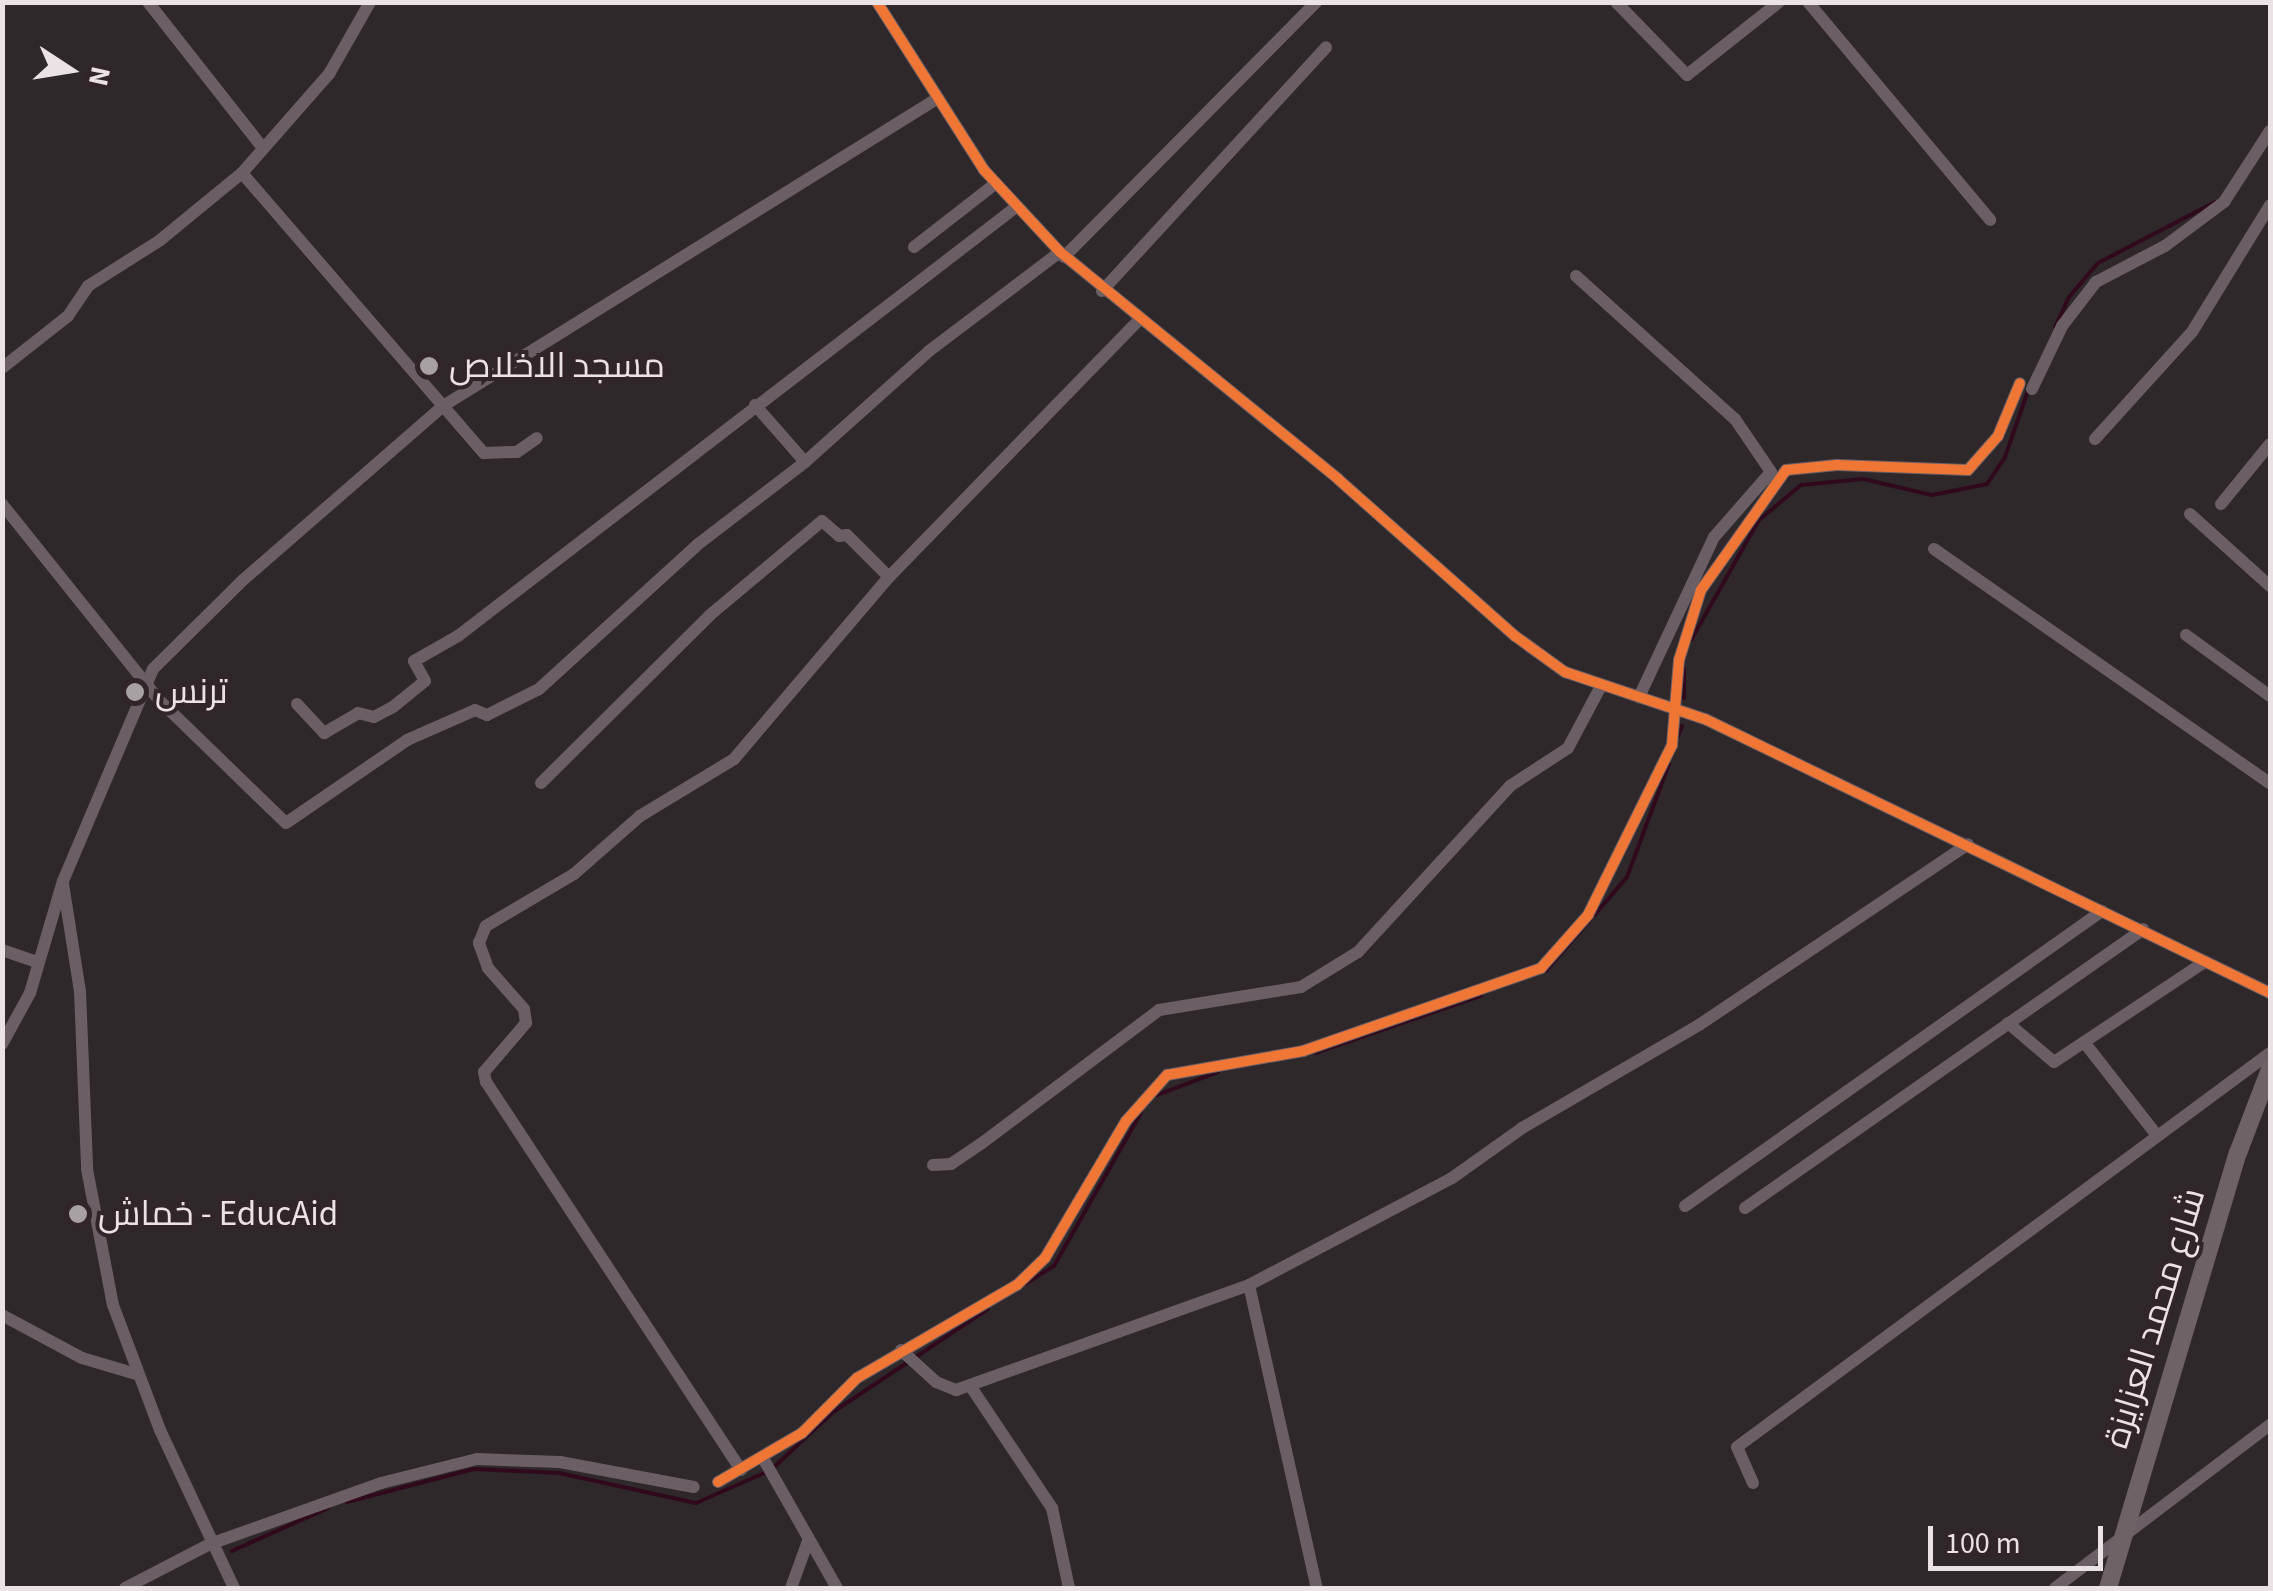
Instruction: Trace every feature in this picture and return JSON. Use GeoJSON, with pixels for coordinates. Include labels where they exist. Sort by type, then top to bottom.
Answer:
{"type":"FeatureCollection","features":[{"type":"Feature","properties":{"kind":"main road","name":"شارع محمد العزايزة"},"geometry":{"type":"LineString","coordinates":[[2108,1588],[2238,1153],[2270,1069]]}},
{"type":"Feature","properties":{"kind":"street"},"geometry":{"type":"LineString","coordinates":[[148,2],[263,148]]}},
{"type":"Feature","properties":{"kind":"street"},"geometry":{"type":"LineString","coordinates":[[2,368],[68,316],[88,286],[159,241],[242,173],[329,74],[370,2]]}},
{"type":"Feature","properties":{"kind":"street"},"geometry":{"type":"LineString","coordinates":[[877,2],[935,100],[995,184],[1062,254],[1102,291],[1354,492],[1514,636],[1565,672],[1677,710],[1968,844],[2270,993]]}},
{"type":"Feature","properties":{"kind":"street"},"geometry":{"type":"LineString","coordinates":[[2,504],[148,684],[254,796],[292,822],[406,740],[475,710],[487,715],[539,689],[697,545],[804,462],[929,351],[1062,254],[1316,2]]}},
{"type":"Feature","properties":{"kind":"street"},"geometry":{"type":"LineString","coordinates":[[1616,2],[1687,75],[1779,2]]}},
{"type":"Feature","properties":{"kind":"street"},"geometry":{"type":"LineString","coordinates":[[1808,2],[1990,220]]}},
{"type":"Feature","properties":{"kind":"street"},"geometry":{"type":"LineString","coordinates":[[1102,291],[1326,47]]}},
{"type":"Feature","properties":{"kind":"street"},"geometry":{"type":"LineString","coordinates":[[2,1044],[30,993],[62,881],[153,670],[243,580],[443,406],[935,100]]}},
{"type":"Feature","properties":{"kind":"street"},"geometry":{"type":"LineString","coordinates":[[718,1482],[764,1460],[802,1433],[857,1378],[1017,1284],[1044,1258],[1126,1120],[1167,1075],[1303,1051],[1542,968],[1588,915],[1628,841],[1672,745],[1679,660],[1702,590],[1786,470],[1837,465],[1968,470],[1998,436],[2062,326],[2096,282],[2164,246],[2224,202],[2270,131]]}},
{"type":"Feature","properties":{"kind":"street"},"geometry":{"type":"LineString","coordinates":[[242,173],[484,454],[516,452],[537,438]]}},
{"type":"Feature","properties":{"kind":"street"},"geometry":{"type":"LineString","coordinates":[[914,247],[995,184]]}},
{"type":"Feature","properties":{"kind":"street"},"geometry":{"type":"LineString","coordinates":[[2095,439],[2192,332],[2270,204]]}},
{"type":"Feature","properties":{"kind":"street"},"geometry":{"type":"LineString","coordinates":[[298,704],[324,733],[358,713],[374,717],[393,707],[425,681],[414,661],[458,636],[1016,206]]}},
{"type":"Feature","properties":{"kind":"street"},"geometry":{"type":"LineString","coordinates":[[1576,276],[1735,420],[1771,472],[1714,537],[1638,696]]}},
{"type":"Feature","properties":{"kind":"street"},"geometry":{"type":"LineString","coordinates":[[741,1470],[486,1082],[484,1072],[526,1023],[524,1010],[488,968],[479,943],[486,926],[574,874],[640,816],[734,759],[889,577],[1139,320]]}},
{"type":"Feature","properties":{"kind":"street"},"geometry":{"type":"LineString","coordinates":[[756,406],[804,462]]}},
{"type":"Feature","properties":{"kind":"street"},"geometry":{"type":"LineString","coordinates":[[2221,504],[2270,444]]}},
{"type":"Feature","properties":{"kind":"street"},"geometry":{"type":"LineString","coordinates":[[2190,514],[2270,586]]}},
{"type":"Feature","properties":{"kind":"street"},"geometry":{"type":"LineString","coordinates":[[541,783],[710,615],[822,522],[839,536],[847,534],[889,577]]}},
{"type":"Feature","properties":{"kind":"street"},"geometry":{"type":"LineString","coordinates":[[1934,548],[2270,783]]}},
{"type":"Feature","properties":{"kind":"street"},"geometry":{"type":"LineString","coordinates":[[2186,635],[2270,696]]}},
{"type":"Feature","properties":{"kind":"street"},"geometry":{"type":"LineString","coordinates":[[933,1165],[951,1164],[982,1143],[1159,1010],[1301,988],[1358,952],[1510,786],[1568,748],[1600,686]]}},
{"type":"Feature","properties":{"kind":"street"},"geometry":{"type":"LineString","coordinates":[[901,1350],[936,1382],[956,1390],[1249,1285],[1452,1178],[1522,1128],[1699,1025],[1968,844]]}},
{"type":"Feature","properties":{"kind":"street"},"geometry":{"type":"LineString","coordinates":[[62,881],[80,991],[87,1169],[112,1304],[210,1544],[234,1588]]}},
{"type":"Feature","properties":{"kind":"street"},"geometry":{"type":"LineString","coordinates":[[1685,1206],[2102,911]]}},
{"type":"Feature","properties":{"kind":"street"},"geometry":{"type":"LineString","coordinates":[[1745,1208],[2142,929]]}},
{"type":"Feature","properties":{"kind":"street"},"geometry":{"type":"LineString","coordinates":[[2,950],[37,962]]}},
{"type":"Feature","properties":{"kind":"street"},"geometry":{"type":"LineString","coordinates":[[2008,1023],[2054,1062],[2206,961]]}},
{"type":"Feature","properties":{"kind":"street"},"geometry":{"type":"LineString","coordinates":[[2084,1042],[2156,1134]]}},
{"type":"Feature","properties":{"kind":"street"},"geometry":{"type":"LineString","coordinates":[[1753,1483],[1736,1447],[2156,1134],[2270,1054]]}},
{"type":"Feature","properties":{"kind":"street"},"geometry":{"type":"LineString","coordinates":[[1249,1285],[1317,1588]]}},
{"type":"Feature","properties":{"kind":"street"},"geometry":{"type":"LineString","coordinates":[[2,1315],[82,1358],[140,1376]]}},
{"type":"Feature","properties":{"kind":"street"},"geometry":{"type":"LineString","coordinates":[[970,1387],[1052,1508],[1068,1588]]}},
{"type":"Feature","properties":{"kind":"street"},"geometry":{"type":"LineString","coordinates":[[2055,1588],[2270,1425]]}},
{"type":"Feature","properties":{"kind":"street"},"geometry":{"type":"LineString","coordinates":[[125,1588],[210,1544],[381,1484],[477,1460],[560,1462],[694,1487]]}},
{"type":"Feature","properties":{"kind":"street"},"geometry":{"type":"LineString","coordinates":[[764,1460],[837,1588]]}},
{"type":"Feature","properties":{"kind":"street"},"geometry":{"type":"LineString","coordinates":[[792,1588],[808,1541]]}},
{"type":"Feature","properties":{"kind":"waterway"},"geometry":{"type":"LineString","coordinates":[[2055,327],[2069,297],[2098,263],[2215,202]]}},
{"type":"Feature","properties":{"kind":"waterway"},"geometry":{"type":"LineString","coordinates":[[1691,640],[1759,520],[1801,485],[1863,479],[1932,495],[1987,484],[2005,457],[2028,391]]}},
{"type":"Feature","properties":{"kind":"waterway"},"geometry":{"type":"LineString","coordinates":[[1684,668],[1684,698]]}},
{"type":"Feature","properties":{"kind":"waterway"},"geometry":{"type":"LineString","coordinates":[[1678,736],[1682,726]]}},
{"type":"Feature","properties":{"kind":"waterway"},"geometry":{"type":"LineString","coordinates":[[1546,971],[1627,877],[1669,764]]}},
{"type":"Feature","properties":{"kind":"waterway"},"geometry":{"type":"LineString","coordinates":[[1315,1053],[1481,996]]}},
{"type":"Feature","properties":{"kind":"waterway"},"geometry":{"type":"LineString","coordinates":[[1157,1095],[1218,1072]]}},
{"type":"Feature","properties":{"kind":"waterway"},"geometry":{"type":"LineString","coordinates":[[1025,1284],[1054,1266],[1141,1113]]}},
{"type":"Feature","properties":{"kind":"waterway"},"geometry":{"type":"LineString","coordinates":[[347,1502],[474,1469],[559,1473],[696,1503],[771,1470],[833,1412],[988,1309]]}},
{"type":"Feature","properties":{"kind":"waterway"},"geometry":{"type":"LineString","coordinates":[[232,1551],[328,1508]]}},
{"type":"Feature","properties":{"kind":"cycle path"},"geometry":{"type":"LineString","coordinates":[[877,2],[984,170],[1060,252],[1338,479],[1515,636],[1565,672],[1705,719],[2270,993]]}},
{"type":"Feature","properties":{"kind":"cycle path"},"geometry":{"type":"LineString","coordinates":[[718,1482],[802,1433],[857,1378],[1017,1285],[1045,1258],[1126,1121],[1167,1075],[1303,1051],[1541,968],[1588,915],[1672,745],[1679,660],[1701,590],[1786,470],[1837,465],[1968,470],[1998,436],[2020,383]]}},
{"type":"Feature","properties":{"kind":"place","name":"مسجد الاخلاص"},"geometry":{"type":"Point","coordinates":[429,366]}},
{"type":"Feature","properties":{"kind":"place","name":"ترنس"},"geometry":{"type":"Point","coordinates":[135,692]}},
{"type":"Feature","properties":{"kind":"place","name":"خماش - EducAid"},"geometry":{"type":"Point","coordinates":[78,1214]}}]}
